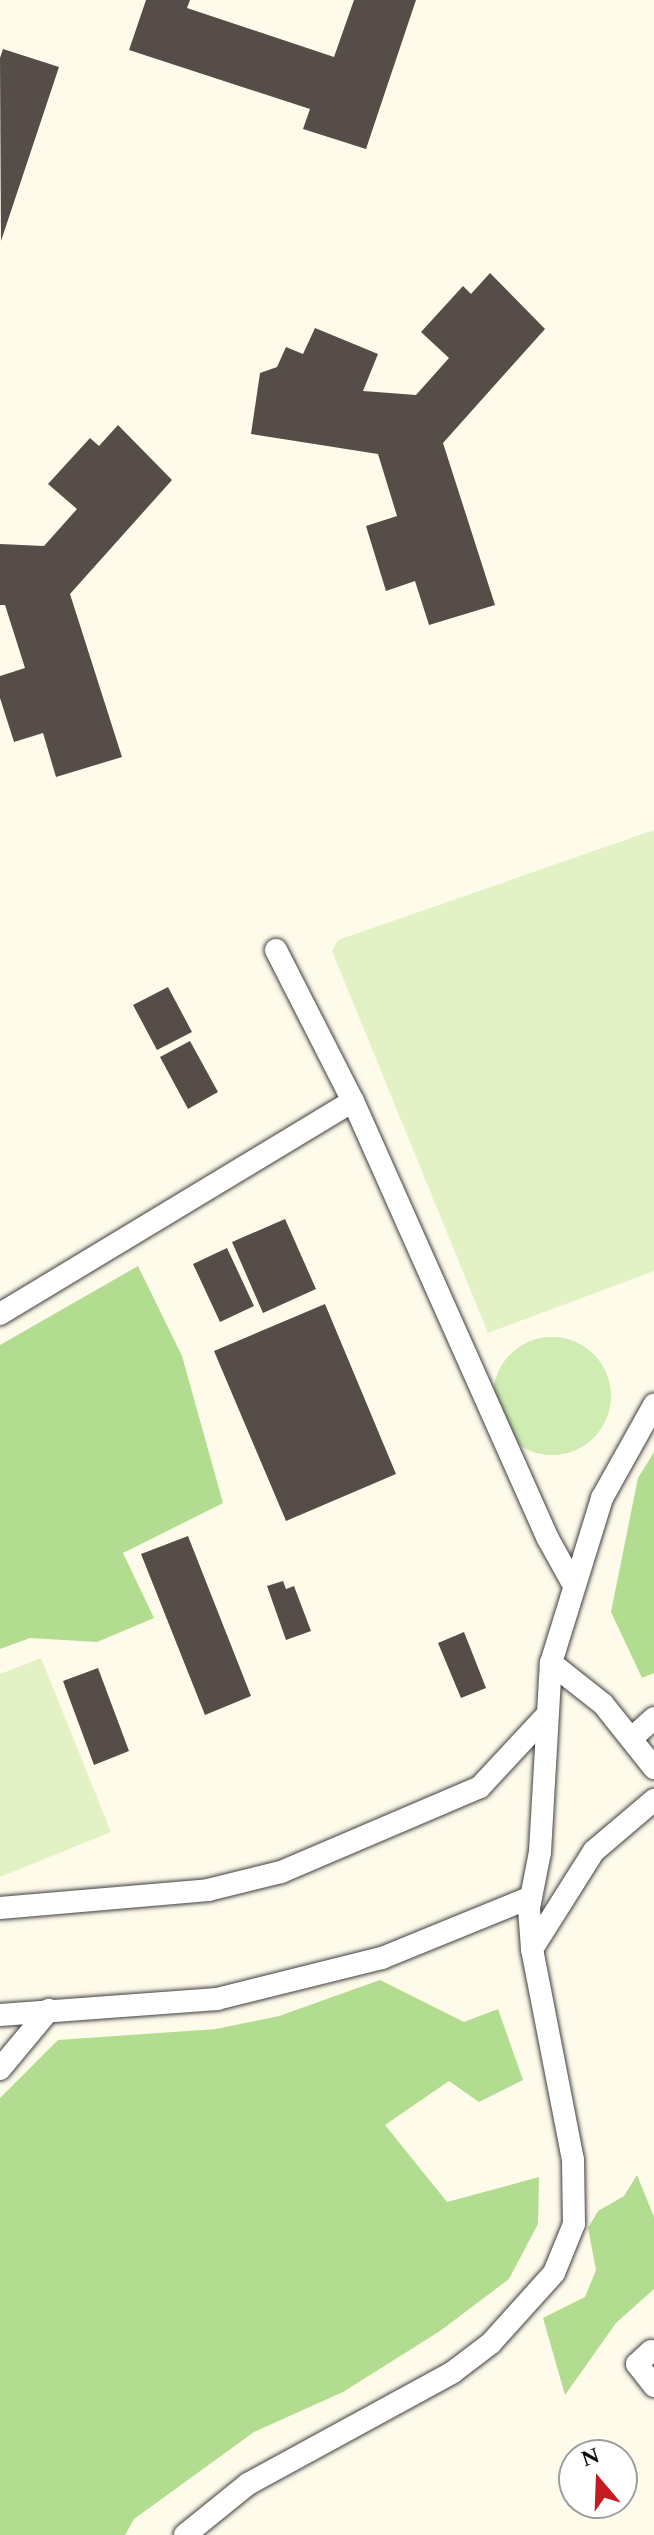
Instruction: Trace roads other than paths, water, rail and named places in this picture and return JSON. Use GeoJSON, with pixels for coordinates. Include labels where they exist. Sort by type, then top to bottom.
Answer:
{"type":"FeatureCollection","features":[{"type":"Feature","properties":{"kind":"lane"},"geometry":{"type":"LineString","coordinates":[[276,950],[353,1101],[547,1537],[572,1582]]}},
{"type":"Feature","properties":{"kind":"lane"},"geometry":{"type":"LineString","coordinates":[[0,1314],[353,1101]]}},
{"type":"Feature","properties":{"kind":"lane"},"geometry":{"type":"LineString","coordinates":[[185,2535],[248,2484],[453,2372],[491,2343],[554,2273],[574,2224],[573,2160],[532,1949],[529,1898],[540,1852],[551,1663],[572,1582],[602,1498],[654,1405]]}},
{"type":"Feature","properties":{"kind":"lane"},"geometry":{"type":"LineString","coordinates":[[551,1663],[603,1704],[654,1768]]}},
{"type":"Feature","properties":{"kind":"lane"},"geometry":{"type":"LineString","coordinates":[[0,1908],[208,1890],[281,1872],[480,1787],[547,1715]]}},
{"type":"Feature","properties":{"kind":"lane"},"geometry":{"type":"LineString","coordinates":[[632,1738],[654,1718]]}},
{"type":"Feature","properties":{"kind":"lane"},"geometry":{"type":"LineString","coordinates":[[532,1949],[594,1851],[654,1800]]}},
{"type":"Feature","properties":{"kind":"lane"},"geometry":{"type":"LineString","coordinates":[[0,2015],[217,1999],[293,1981],[443,1937],[529,1898]]}},
{"type":"Feature","properties":{"kind":"lane"},"geometry":{"type":"LineString","coordinates":[[0,2069],[49,2010]]}},
{"type":"Feature","properties":{"kind":"lane"},"geometry":{"type":"LineString","coordinates":[[651,2351],[637,2364],[654,2386]]}}]}
